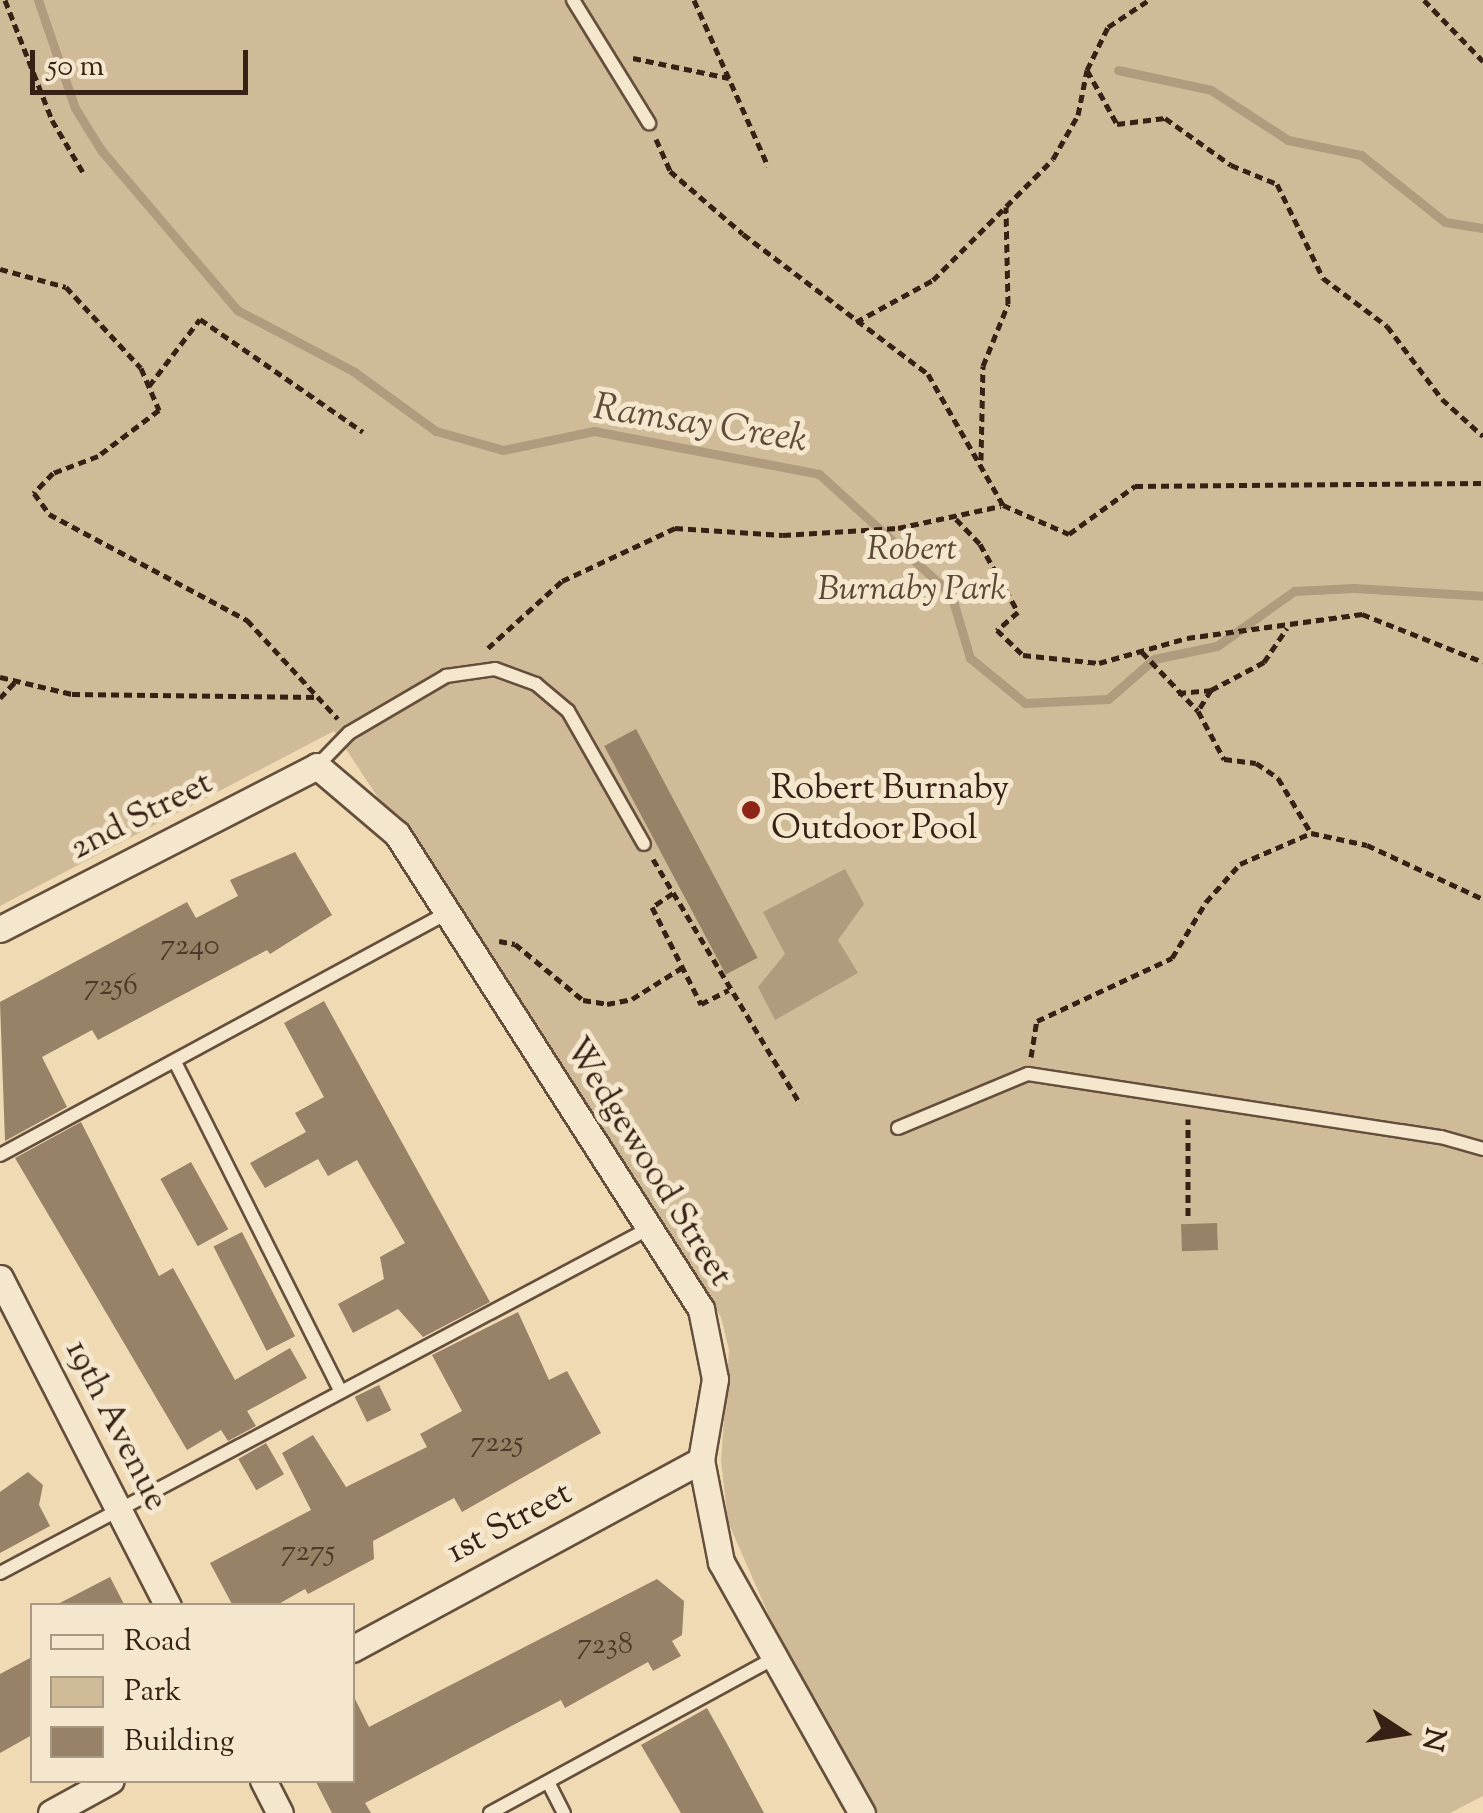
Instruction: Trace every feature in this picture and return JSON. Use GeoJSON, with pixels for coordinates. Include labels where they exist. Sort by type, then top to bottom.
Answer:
{"type":"FeatureCollection","features":[{"type":"Feature","properties":{"kind":"street","name":"Wedgewood Street"},"geometry":{"type":"LineString","coordinates":[[317,766],[397,834],[701,1309],[715,1379],[701,1460],[721,1562],[862,1813]]}},
{"type":"Feature","properties":{"kind":"street","name":"2nd Street"},"geometry":{"type":"LineString","coordinates":[[0,930],[317,766]]}},
{"type":"Feature","properties":{"kind":"street","name":"19th Avenue"},"geometry":{"type":"LineString","coordinates":[[0,1278],[166,1603]]}},
{"type":"Feature","properties":{"kind":"street","name":"1st Street"},"geometry":{"type":"LineString","coordinates":[[355,1648],[701,1460]]}},
{"type":"Feature","properties":{"kind":"street"},"geometry":{"type":"LineString","coordinates":[[51,1813],[106,1783]]}},
{"type":"Feature","properties":{"kind":"street"},"geometry":{"type":"LineString","coordinates":[[265,1783],[280,1813]]}},
{"type":"Feature","properties":{"kind":"lane"},"geometry":{"type":"LineString","coordinates":[[574,0],[649,123]]}},
{"type":"Feature","properties":{"kind":"lane"},"geometry":{"type":"LineString","coordinates":[[317,766],[349,733],[446,676],[471,670],[509,672],[559,701],[644,844]]}},
{"type":"Feature","properties":{"kind":"lane"},"geometry":{"type":"LineString","coordinates":[[0,1155],[447,913]]}},
{"type":"Feature","properties":{"kind":"lane"},"geometry":{"type":"LineString","coordinates":[[176,1062],[341,1392]]}},
{"type":"Feature","properties":{"kind":"lane"},"geometry":{"type":"LineString","coordinates":[[898,1128],[1028,1074],[1483,1149]]}},
{"type":"Feature","properties":{"kind":"lane"},"geometry":{"type":"LineString","coordinates":[[0,1573],[650,1228]]}},
{"type":"Feature","properties":{"kind":"lane"},"geometry":{"type":"LineString","coordinates":[[490,1813],[774,1658]]}},
{"type":"Feature","properties":{"kind":"lane"},"geometry":{"type":"LineString","coordinates":[[548,1782],[564,1813]]}},
{"type":"Feature","properties":{"kind":"path"},"geometry":{"type":"LineString","coordinates":[[5,0],[52,120],[84,174]]}},
{"type":"Feature","properties":{"kind":"path"},"geometry":{"type":"LineString","coordinates":[[694,0],[768,166]]}},
{"type":"Feature","properties":{"kind":"path"},"geometry":{"type":"LineString","coordinates":[[856,322],[934,280],[1054,159],[1078,115],[1087,70],[1108,27],[1149,0]]}},
{"type":"Feature","properties":{"kind":"path"},"geometry":{"type":"LineString","coordinates":[[1424,0],[1483,61]]}},
{"type":"Feature","properties":{"kind":"path"},"geometry":{"type":"LineString","coordinates":[[606,53],[729,78]]}},
{"type":"Feature","properties":{"kind":"path"},"geometry":{"type":"LineString","coordinates":[[1087,70],[1117,124],[1166,118],[1231,165],[1277,184],[1324,278],[1387,326],[1442,399],[1483,436]]}},
{"type":"Feature","properties":{"kind":"path"},"geometry":{"type":"LineString","coordinates":[[649,123],[670,171],[856,322],[928,374],[981,461],[1002,505]]}},
{"type":"Feature","properties":{"kind":"path"},"geometry":{"type":"LineString","coordinates":[[981,461],[984,366],[1008,304],[1006,207]]}},
{"type":"Feature","properties":{"kind":"path"},"geometry":{"type":"LineString","coordinates":[[0,270],[66,288],[141,368],[160,410],[98,456],[53,473],[34,493],[49,514],[247,620],[349,733]]}},
{"type":"Feature","properties":{"kind":"path"},"geometry":{"type":"LineString","coordinates":[[149,386],[200,319],[363,432]]}},
{"type":"Feature","properties":{"kind":"path"},"geometry":{"type":"LineString","coordinates":[[471,670],[562,582],[675,528],[782,535],[956,519],[1002,505],[1070,534],[1135,486],[1483,483]]}},
{"type":"Feature","properties":{"kind":"path"},"geometry":{"type":"LineString","coordinates":[[956,519],[980,544],[1018,612],[998,630],[1023,655],[1099,663],[1187,638],[1287,628],[1362,614],[1483,662]]}},
{"type":"Feature","properties":{"kind":"path"},"geometry":{"type":"LineString","coordinates":[[1178,693],[1211,690],[1264,662],[1287,628]]}},
{"type":"Feature","properties":{"kind":"path"},"geometry":{"type":"LineString","coordinates":[[1142,652],[1198,711],[1224,759],[1256,763],[1278,778],[1311,833]]}},
{"type":"Feature","properties":{"kind":"path"},"geometry":{"type":"LineString","coordinates":[[0,678],[72,694],[319,697]]}},
{"type":"Feature","properties":{"kind":"path"},"geometry":{"type":"LineString","coordinates":[[0,698],[17,680]]}},
{"type":"Feature","properties":{"kind":"path"},"geometry":{"type":"LineString","coordinates":[[1198,711],[1211,690]]}},
{"type":"Feature","properties":{"kind":"path"},"geometry":{"type":"LineString","coordinates":[[1028,1074],[1037,1020],[1172,958],[1206,902],[1240,864],[1311,833],[1367,845],[1483,899]]}},
{"type":"Feature","properties":{"kind":"path"},"geometry":{"type":"LineString","coordinates":[[644,844],[800,1104]]}},
{"type":"Feature","properties":{"kind":"path"},"geometry":{"type":"LineString","coordinates":[[673,893],[652,907],[701,1004],[729,990]]}},
{"type":"Feature","properties":{"kind":"path"},"geometry":{"type":"LineString","coordinates":[[474,954],[506,938],[582,1000],[607,1004],[632,1000],[683,967]]}},
{"type":"Feature","properties":{"kind":"path"},"geometry":{"type":"LineString","coordinates":[[1188,1098],[1188,1216]]}},
{"type":"Feature","properties":{"kind":"green space","name":"Robert Burnaby Park"},"geometry":{"type":"Polygon","coordinates":[[[0,0],[1483,0],[1483,1796],[1450,1813],[878,1813],[770,1618],[728,1522],[721,1461],[729,1350],[721,1317],[334,731],[0,906],[0,0]]]}},
{"type":"Feature","properties":{"kind":"shaded area"},"geometry":{"type":"Polygon","coordinates":[[[845,869],[864,904],[838,940],[858,973],[775,1020],[758,987],[785,954],[763,912],[845,869]]]}},
{"type":"Feature","properties":{"kind":"building"},"geometry":{"type":"Polygon","coordinates":[[[636,729],[758,958],[726,975],[604,746],[636,729]]]}},
{"type":"Feature","properties":{"kind":"building"},"geometry":{"type":"Polygon","coordinates":[[[295,852],[332,915],[270,954],[267,950],[98,1040],[92,1030],[42,1057],[67,1107],[5,1141],[0,1002],[187,902],[196,918],[238,896],[230,880],[295,852]]]}},
{"type":"Feature","properties":{"kind":"building"},"geometry":{"type":"Polygon","coordinates":[[[324,1001],[490,1302],[423,1337],[398,1309],[353,1333],[338,1304],[384,1279],[380,1257],[405,1243],[357,1160],[328,1176],[318,1159],[265,1188],[250,1163],[306,1132],[295,1113],[324,1097],[284,1023],[324,1001]]]}},
{"type":"Feature","properties":{"kind":"building"},"geometry":{"type":"Polygon","coordinates":[[[81,1122],[159,1276],[173,1268],[235,1380],[290,1348],[307,1378],[247,1411],[256,1426],[228,1441],[221,1430],[187,1450],[15,1158],[81,1122]]]}},
{"type":"Feature","properties":{"kind":"building"},"geometry":{"type":"Polygon","coordinates":[[[191,1162],[228,1229],[198,1246],[160,1179],[191,1162]]]}},
{"type":"Feature","properties":{"kind":"building"},"geometry":{"type":"Polygon","coordinates":[[[1217,1223],[1218,1250],[1182,1251],[1181,1224],[1217,1223]]]}},
{"type":"Feature","properties":{"kind":"building"},"geometry":{"type":"Polygon","coordinates":[[[242,1232],[295,1336],[267,1351],[213,1247],[242,1232]]]}},
{"type":"Feature","properties":{"kind":"building"},"geometry":{"type":"Polygon","coordinates":[[[518,1312],[549,1380],[567,1371],[601,1433],[462,1512],[454,1498],[373,1541],[374,1559],[308,1594],[305,1589],[280,1603],[231,1603],[210,1563],[311,1510],[282,1453],[313,1435],[346,1487],[427,1447],[420,1434],[462,1411],[432,1355],[518,1312]]]}},
{"type":"Feature","properties":{"kind":"building"},"geometry":{"type":"Polygon","coordinates":[[[379,1385],[391,1410],[367,1422],[355,1397],[379,1385]]]}},
{"type":"Feature","properties":{"kind":"building"},"geometry":{"type":"Polygon","coordinates":[[[266,1443],[284,1474],[256,1490],[238,1459],[266,1443]]]}},
{"type":"Feature","properties":{"kind":"building"},"geometry":{"type":"Polygon","coordinates":[[[28,1472],[43,1485],[39,1505],[50,1526],[0,1553],[0,1492],[28,1472]]]}},
{"type":"Feature","properties":{"kind":"building"},"geometry":{"type":"Polygon","coordinates":[[[110,1577],[123,1603],[60,1603],[110,1577]]]}},
{"type":"Feature","properties":{"kind":"building"},"geometry":{"type":"Polygon","coordinates":[[[657,1579],[684,1601],[682,1635],[672,1641],[681,1656],[653,1671],[648,1662],[565,1708],[561,1700],[365,1803],[371,1813],[332,1813],[317,1783],[355,1783],[355,1699],[369,1727],[657,1579]]]}},
{"type":"Feature","properties":{"kind":"building"},"geometry":{"type":"Polygon","coordinates":[[[30,1658],[30,1736],[0,1753],[0,1674],[30,1658]]]}},
{"type":"Feature","properties":{"kind":"building"},"geometry":{"type":"Polygon","coordinates":[[[707,1708],[764,1813],[681,1813],[641,1745],[707,1708]]]}},
{"type":"Feature","properties":{"kind":"waterway","name":"Ramsay Creek"},"geometry":{"type":"LineString","coordinates":[[38,0],[75,108],[101,150],[237,310],[353,371],[436,431],[503,450],[594,431],[819,474],[951,594],[970,658],[1025,703],[1108,699],[1154,659],[1217,646],[1294,591],[1354,588],[1483,596]]}},
{"type":"Feature","properties":{"kind":"waterway"},"geometry":{"type":"LineString","coordinates":[[1118,70],[1211,90],[1288,140],[1361,155],[1445,222],[1483,228]]}},
{"type":"Feature","properties":{"kind":"place","name":"Robert Burnaby Outdoor Pool"},"geometry":{"type":"Point","coordinates":[751,810]}}]}
